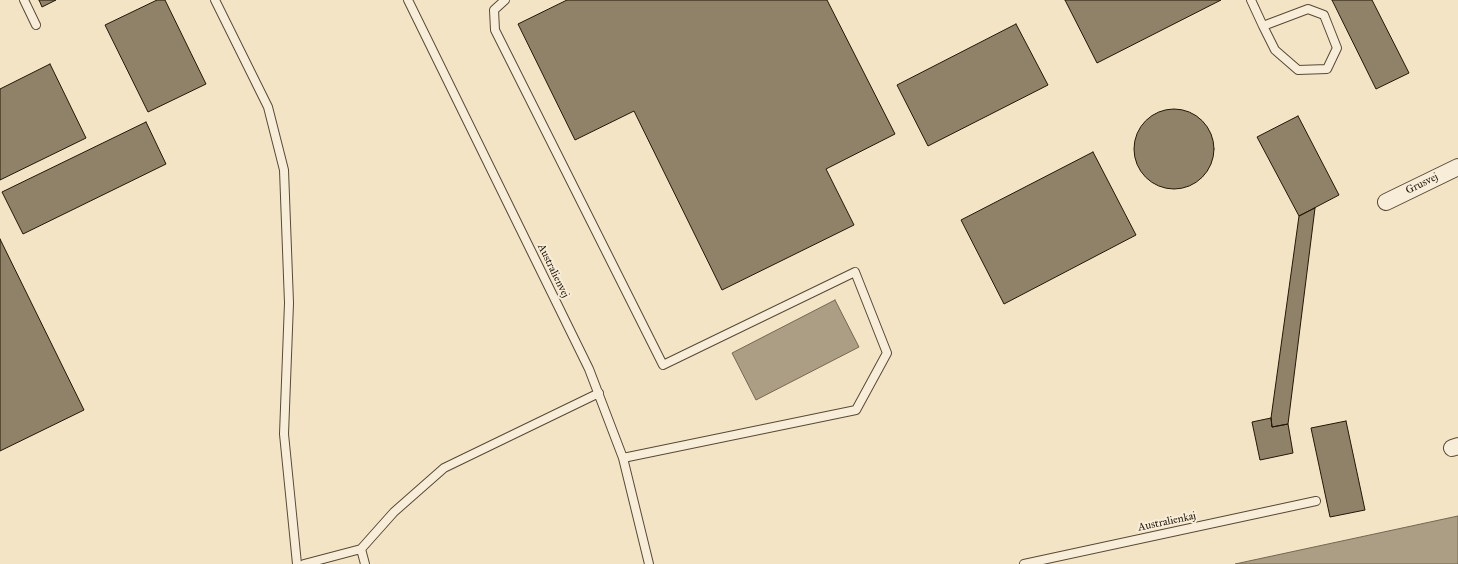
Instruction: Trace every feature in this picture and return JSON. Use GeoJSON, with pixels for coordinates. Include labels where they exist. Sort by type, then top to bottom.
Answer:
{"type":"FeatureCollection","features":[{"type":"Feature","properties":{"kind":"street","name":"Grusvej"},"geometry":{"type":"LineString","coordinates":[[1386,202],[1458,167]]}},
{"type":"Feature","properties":{"kind":"lane"},"geometry":{"type":"LineString","coordinates":[[24,0],[36,25]]}},
{"type":"Feature","properties":{"kind":"lane"},"geometry":{"type":"LineString","coordinates":[[215,0],[268,107],[284,170],[289,303],[284,434],[297,564]]}},
{"type":"Feature","properties":{"kind":"lane","name":"Australienvej"},"geometry":{"type":"LineString","coordinates":[[408,0],[589,369],[623,458],[649,564]]}},
{"type":"Feature","properties":{"kind":"lane"},"geometry":{"type":"LineString","coordinates":[[505,0],[494,10],[495,30],[663,365],[855,272],[887,353],[856,410],[623,458]]}},
{"type":"Feature","properties":{"kind":"lane"},"geometry":{"type":"LineString","coordinates":[[1251,0],[1263,26],[1276,50],[1298,70],[1327,69],[1337,48],[1324,15],[1308,9],[1263,26]]}},
{"type":"Feature","properties":{"kind":"lane"},"geometry":{"type":"LineString","coordinates":[[304,564],[361,549],[394,512],[444,468],[598,393]]}},
{"type":"Feature","properties":{"kind":"lane","name":"Australienkaj"},"geometry":{"type":"LineString","coordinates":[[1024,564],[1316,501]]}},
{"type":"Feature","properties":{"kind":"lane"},"geometry":{"type":"LineString","coordinates":[[361,549],[365,564]]}},
{"type":"Feature","properties":{"kind":"shaded area"},"geometry":{"type":"Polygon","coordinates":[[[835,300],[859,347],[756,400],[732,353],[835,300]]]}},
{"type":"Feature","properties":{"kind":"shaded area"},"geometry":{"type":"Polygon","coordinates":[[[1458,516],[1458,564],[1235,564],[1458,516]]]}},
{"type":"Feature","properties":{"kind":"building"},"geometry":{"type":"Polygon","coordinates":[[[39,0],[56,0],[42,7],[39,0]]]}},
{"type":"Feature","properties":{"kind":"building"},"geometry":{"type":"Polygon","coordinates":[[[157,0],[165,0],[206,84],[148,112],[105,25],[157,0]]]}},
{"type":"Feature","properties":{"kind":"building"},"geometry":{"type":"Polygon","coordinates":[[[567,0],[827,0],[895,134],[826,169],[854,225],[722,290],[634,111],[575,140],[518,24],[567,0]]]}},
{"type":"Feature","properties":{"kind":"building"},"geometry":{"type":"Polygon","coordinates":[[[1065,0],[1221,0],[1097,63],[1065,0]]]}},
{"type":"Feature","properties":{"kind":"building"},"geometry":{"type":"Polygon","coordinates":[[[1332,0],[1372,0],[1409,73],[1376,89],[1332,0]]]}},
{"type":"Feature","properties":{"kind":"building"},"geometry":{"type":"Polygon","coordinates":[[[1016,24],[1048,85],[928,146],[897,85],[1016,24]]]}},
{"type":"Feature","properties":{"kind":"building"},"geometry":{"type":"Polygon","coordinates":[[[50,64],[86,138],[0,180],[0,89],[50,64]]]}},
{"type":"Feature","properties":{"kind":"building"},"geometry":{"type":"Polygon","coordinates":[[[1166,109],[1182,109],[1203,120],[1214,141],[1214,157],[1203,178],[1182,189],[1166,189],[1152,183],[1145,178],[1140,171],[1134,157],[1134,141],[1140,127],[1145,120],[1152,115],[1166,109]]]}},
{"type":"Feature","properties":{"kind":"building"},"geometry":{"type":"Polygon","coordinates":[[[1298,116],[1339,195],[1299,216],[1257,137],[1298,116]]]}},
{"type":"Feature","properties":{"kind":"building"},"geometry":{"type":"Polygon","coordinates":[[[146,122],[166,164],[23,234],[2,192],[146,122]]]}},
{"type":"Feature","properties":{"kind":"building"},"geometry":{"type":"Polygon","coordinates":[[[1093,152],[1136,235],[1004,304],[961,220],[1093,152]]]}},
{"type":"Feature","properties":{"kind":"building"},"geometry":{"type":"Polygon","coordinates":[[[1315,208],[1288,424],[1272,427],[1271,418],[1299,216],[1315,208]]]}},
{"type":"Feature","properties":{"kind":"building"},"geometry":{"type":"Polygon","coordinates":[[[0,239],[84,410],[0,451],[0,239]]]}},
{"type":"Feature","properties":{"kind":"building"},"geometry":{"type":"Polygon","coordinates":[[[1271,418],[1272,427],[1288,424],[1293,453],[1260,460],[1252,422],[1271,418]]]}},
{"type":"Feature","properties":{"kind":"building"},"geometry":{"type":"Polygon","coordinates":[[[1346,421],[1365,510],[1330,517],[1311,428],[1346,421]]]}}]}
